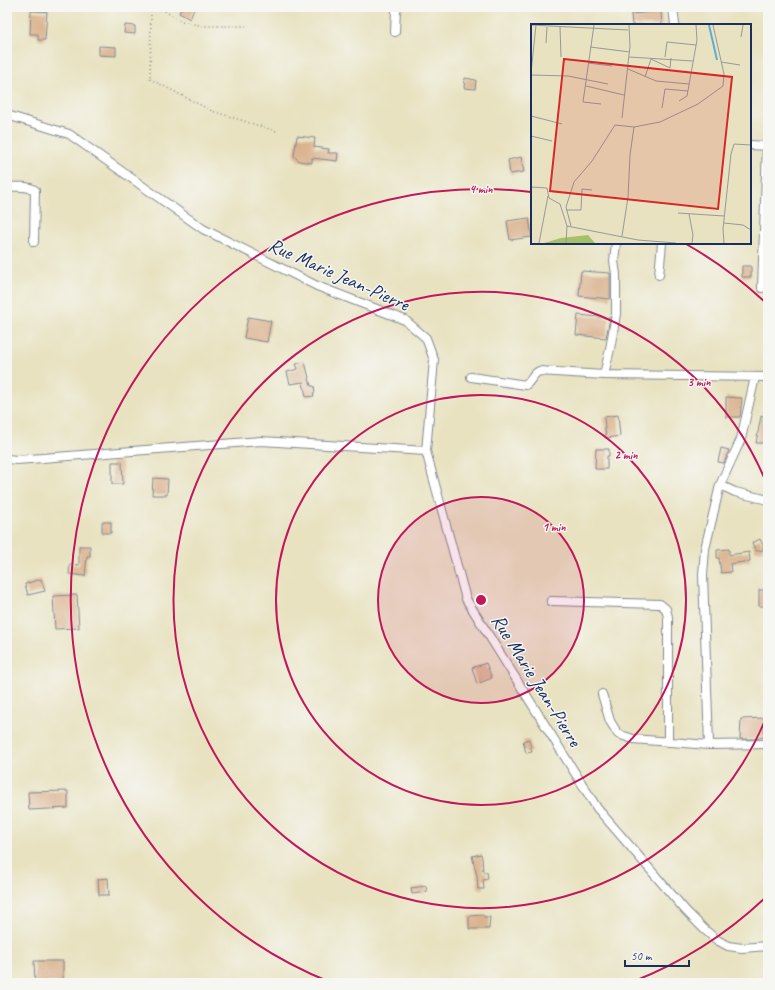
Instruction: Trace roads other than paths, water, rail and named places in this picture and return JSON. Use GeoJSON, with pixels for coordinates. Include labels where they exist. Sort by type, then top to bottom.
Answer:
{"type":"FeatureCollection","features":[{"type":"Feature","properties":{"kind":"street"},"geometry":{"type":"LineString","coordinates":[[395,32],[396,10],[398,7]]}},
{"type":"Feature","properties":{"kind":"street"},"geometry":{"type":"LineString","coordinates":[[673,7],[675,24]]}},
{"type":"Feature","properties":{"kind":"street","name":"Rue Marie Jean-Pierre"},"geometry":{"type":"LineString","coordinates":[[7,115],[69,134],[203,229],[317,286],[405,320],[426,338],[434,360],[426,451],[466,599],[597,808],[686,911],[705,930],[717,940],[728,946],[742,948],[768,946]]}},
{"type":"Feature","properties":{"kind":"street"},"geometry":{"type":"LineString","coordinates":[[751,145],[767,146],[762,288]]}},
{"type":"Feature","properties":{"kind":"street"},"geometry":{"type":"LineString","coordinates":[[7,187],[24,186],[31,187],[35,190],[34,242]]}},
{"type":"Feature","properties":{"kind":"street"},"geometry":{"type":"LineString","coordinates":[[604,375],[616,314],[616,274],[614,261],[616,244]]}},
{"type":"Feature","properties":{"kind":"street"},"geometry":{"type":"LineString","coordinates":[[659,274],[662,244]]}},
{"type":"Feature","properties":{"kind":"street"},"geometry":{"type":"LineString","coordinates":[[471,376],[526,385],[535,373],[539,371],[604,375],[768,378]]}},
{"type":"Feature","properties":{"kind":"street"},"geometry":{"type":"LineString","coordinates":[[709,745],[703,575],[705,549],[720,485],[741,439],[755,377]]}},
{"type":"Feature","properties":{"kind":"street"},"geometry":{"type":"LineString","coordinates":[[7,459],[17,460],[261,441],[426,451]]}},
{"type":"Feature","properties":{"kind":"street"},"geometry":{"type":"LineString","coordinates":[[720,485],[735,492],[768,500]]}},
{"type":"Feature","properties":{"kind":"street"},"geometry":{"type":"LineString","coordinates":[[551,601],[660,604],[666,609],[668,617],[668,742]]}},
{"type":"Feature","properties":{"kind":"street"},"geometry":{"type":"LineString","coordinates":[[602,694],[610,721],[618,734],[633,739],[709,745],[768,744]]}}]}
